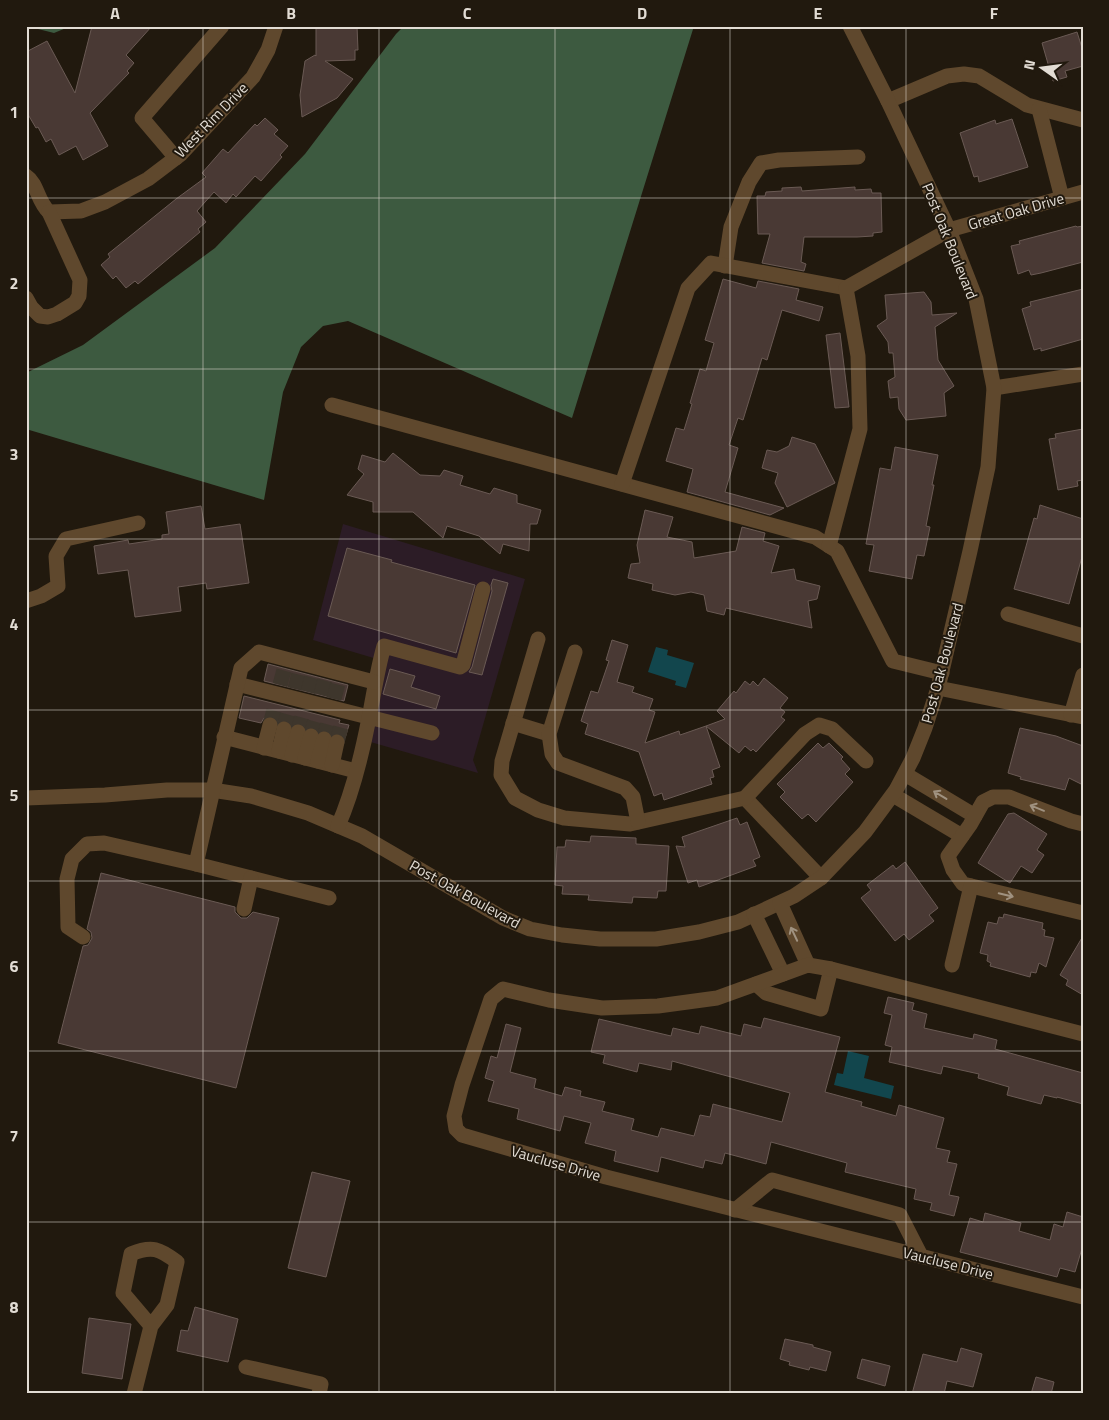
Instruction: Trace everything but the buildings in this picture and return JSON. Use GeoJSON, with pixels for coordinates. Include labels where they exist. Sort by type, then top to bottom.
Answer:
{"type":"FeatureCollection","features":[{"type":"Feature","properties":{"kind":"street"},"geometry":{"type":"LineString","coordinates":[[176,158],[142,118],[222,26]]}},
{"type":"Feature","properties":{"kind":"street","name":"West Rim Drive"},"geometry":{"type":"LineString","coordinates":[[49,212],[80,211],[105,202],[148,178],[176,158],[253,77],[268,50],[276,26]]}},
{"type":"Feature","properties":{"kind":"street","name":"Post Oak Boulevard"},"geometry":{"type":"LineString","coordinates":[[26,798],[167,790],[212,790],[251,796],[308,813],[362,836],[503,918],[530,929],[600,939],[656,939],[738,922],[794,896],[821,878],[865,832],[893,795],[913,758],[940,680],[970,551],[988,467],[994,388],[976,299],[950,230],[850,26]]}},
{"type":"Feature","properties":{"kind":"street"},"geometry":{"type":"LineString","coordinates":[[888,101],[947,76],[964,74],[979,76],[1027,105],[1083,120]]}},
{"type":"Feature","properties":{"kind":"street"},"geometry":{"type":"LineString","coordinates":[[1039,109],[1062,198]]}},
{"type":"Feature","properties":{"kind":"street"},"geometry":{"type":"LineString","coordinates":[[725,266],[731,227],[749,182],[761,163],[780,160],[858,157]]}},
{"type":"Feature","properties":{"kind":"street"},"geometry":{"type":"LineString","coordinates":[[26,176],[31,180],[41,205],[49,212],[80,280],[79,296],[75,303],[57,314],[48,317],[40,316],[31,307],[26,298]]}},
{"type":"Feature","properties":{"kind":"street","name":"Great Oak Drive"},"geometry":{"type":"LineString","coordinates":[[846,288],[950,230],[1083,192]]}},
{"type":"Feature","properties":{"kind":"street"},"geometry":{"type":"LineString","coordinates":[[622,484],[688,288],[711,263],[846,288],[858,356],[860,429],[829,546]]}},
{"type":"Feature","properties":{"kind":"street"},"geometry":{"type":"LineString","coordinates":[[994,388],[1083,374]]}},
{"type":"Feature","properties":{"kind":"street"},"geometry":{"type":"LineString","coordinates":[[332,405],[815,537],[837,551],[893,660],[940,680],[1077,716],[1083,675]]}},
{"type":"Feature","properties":{"kind":"street"},"geometry":{"type":"LineString","coordinates":[[26,601],[41,596],[58,586],[56,556],[66,538],[138,523]]}},
{"type":"Feature","properties":{"kind":"street"},"geometry":{"type":"LineString","coordinates":[[338,826],[348,805],[369,718],[374,682],[384,646],[460,667],[463,665],[483,589]]}},
{"type":"Feature","properties":{"kind":"street"},"geometry":{"type":"LineString","coordinates":[[1008,614],[1083,636]]}},
{"type":"Feature","properties":{"kind":"street"},"geometry":{"type":"LineString","coordinates":[[538,638],[502,761],[501,775],[515,798],[538,810],[564,818],[630,824],[745,798],[805,734],[819,725],[832,729],[866,761]]}},
{"type":"Feature","properties":{"kind":"street"},"geometry":{"type":"LineString","coordinates":[[196,864],[241,668],[258,652],[313,669],[374,682]]}},
{"type":"Feature","properties":{"kind":"street"},"geometry":{"type":"LineString","coordinates":[[575,652],[549,734],[552,754],[558,764],[625,788],[633,797],[638,822]]}},
{"type":"Feature","properties":{"kind":"street"},"geometry":{"type":"LineString","coordinates":[[237,684],[310,704],[432,733]]}},
{"type":"Feature","properties":{"kind":"street"},"geometry":{"type":"LineString","coordinates":[[513,723],[549,734]]}},
{"type":"Feature","properties":{"kind":"street"},"geometry":{"type":"LineString","coordinates":[[298,756],[304,734]]}},
{"type":"Feature","properties":{"kind":"street"},"geometry":{"type":"LineString","coordinates":[[298,756],[304,734]]}},
{"type":"Feature","properties":{"kind":"street"},"geometry":{"type":"LineString","coordinates":[[298,756],[304,734]]}},
{"type":"Feature","properties":{"kind":"street"},"geometry":{"type":"LineString","coordinates":[[224,737],[356,771]]}},
{"type":"Feature","properties":{"kind":"street"},"geometry":{"type":"LineString","coordinates":[[905,774],[969,826]]}},
{"type":"Feature","properties":{"kind":"street"},"geometry":{"type":"LineString","coordinates":[[893,795],[969,826]]}},
{"type":"Feature","properties":{"kind":"street"},"geometry":{"type":"LineString","coordinates":[[1083,824],[1009,796],[993,797],[983,802],[948,856],[953,870],[963,884],[1083,913]]}},
{"type":"Feature","properties":{"kind":"street"},"geometry":{"type":"LineString","coordinates":[[745,798],[821,878]]}},
{"type":"Feature","properties":{"kind":"street"},"geometry":{"type":"LineString","coordinates":[[83,937],[68,927],[68,879],[72,859],[87,844],[104,843],[329,898]]}},
{"type":"Feature","properties":{"kind":"street"},"geometry":{"type":"LineString","coordinates":[[244,909],[251,878]]}},
{"type":"Feature","properties":{"kind":"street"},"geometry":{"type":"LineString","coordinates":[[952,965],[971,886]]}},
{"type":"Feature","properties":{"kind":"street"},"geometry":{"type":"LineString","coordinates":[[780,902],[808,965]]}},
{"type":"Feature","properties":{"kind":"street"},"geometry":{"type":"LineString","coordinates":[[754,914],[783,974]]}},
{"type":"Feature","properties":{"kind":"street","name":"Vaucluse Drive"},"geometry":{"type":"LineString","coordinates":[[1083,1034],[831,969],[808,965],[717,998],[658,1006],[602,1008],[549,1000],[504,989],[491,999],[462,1084],[454,1116],[456,1129],[462,1135],[606,1177],[1083,1297]]}},
{"type":"Feature","properties":{"kind":"street"},"geometry":{"type":"LineString","coordinates":[[756,984],[766,993],[820,1009],[831,969]]}},
{"type":"Feature","properties":{"kind":"street"},"geometry":{"type":"LineString","coordinates":[[736,1210],[772,1180],[900,1215],[921,1256]]}},
{"type":"Feature","properties":{"kind":"street"},"geometry":{"type":"LineString","coordinates":[[134,1394],[151,1326],[167,1305],[177,1262],[163,1251],[145,1248],[132,1254],[123,1293],[151,1326]]}},
{"type":"Feature","properties":{"kind":"street"},"geometry":{"type":"LineString","coordinates":[[246,1367],[321,1384],[319,1394]]}},
{"type":"Feature","properties":{"kind":"shaded area"},"geometry":{"type":"Polygon","coordinates":[[[343,524],[525,579],[473,760],[478,773],[367,741],[387,662],[313,640],[343,524]]]}},
{"type":"Feature","properties":{"kind":"green space"},"geometry":{"type":"Polygon","coordinates":[[[26,26],[71,26],[54,33],[26,26]]]}},
{"type":"Feature","properties":{"kind":"green space"},"geometry":{"type":"Polygon","coordinates":[[[404,26],[694,26],[572,418],[348,321],[323,326],[301,347],[283,392],[264,500],[26,429],[26,373],[83,345],[215,248],[305,154],[404,26]]]}},
{"type":"Feature","properties":{"kind":"water"},"geometry":{"type":"Polygon","coordinates":[[[656,647],[668,650],[667,655],[694,663],[686,688],[675,685],[676,681],[648,672],[656,647]]]}},
{"type":"Feature","properties":{"kind":"water"},"geometry":{"type":"Polygon","coordinates":[[[848,1051],[869,1056],[864,1078],[894,1086],[891,1099],[834,1085],[837,1073],[843,1074],[848,1051]]]}},
{"type":"Feature","properties":{"kind":"tunnel"},"geometry":{"type":"LineString","coordinates":[[280,685],[285,666]]}},
{"type":"Feature","properties":{"kind":"tunnel"},"geometry":{"type":"LineString","coordinates":[[295,689],[300,669]]}},
{"type":"Feature","properties":{"kind":"tunnel"},"geometry":{"type":"LineString","coordinates":[[308,692],[313,673]]}},
{"type":"Feature","properties":{"kind":"tunnel"},"geometry":{"type":"LineString","coordinates":[[321,695],[326,676]]}},
{"type":"Feature","properties":{"kind":"tunnel"},"geometry":{"type":"LineString","coordinates":[[334,699],[339,679]]}},
{"type":"Feature","properties":{"kind":"tunnel"},"geometry":{"type":"LineString","coordinates":[[270,725],[275,706]]}},
{"type":"Feature","properties":{"kind":"tunnel"},"geometry":{"type":"LineString","coordinates":[[284,729],[289,710]]}},
{"type":"Feature","properties":{"kind":"tunnel"},"geometry":{"type":"LineString","coordinates":[[298,732],[303,713]]}},
{"type":"Feature","properties":{"kind":"tunnel"},"geometry":{"type":"LineString","coordinates":[[311,736],[316,717]]}},
{"type":"Feature","properties":{"kind":"tunnel"},"geometry":{"type":"LineString","coordinates":[[324,739],[329,720]]}},
{"type":"Feature","properties":{"kind":"tunnel"},"geometry":{"type":"LineString","coordinates":[[337,742],[342,723]]}}]}
